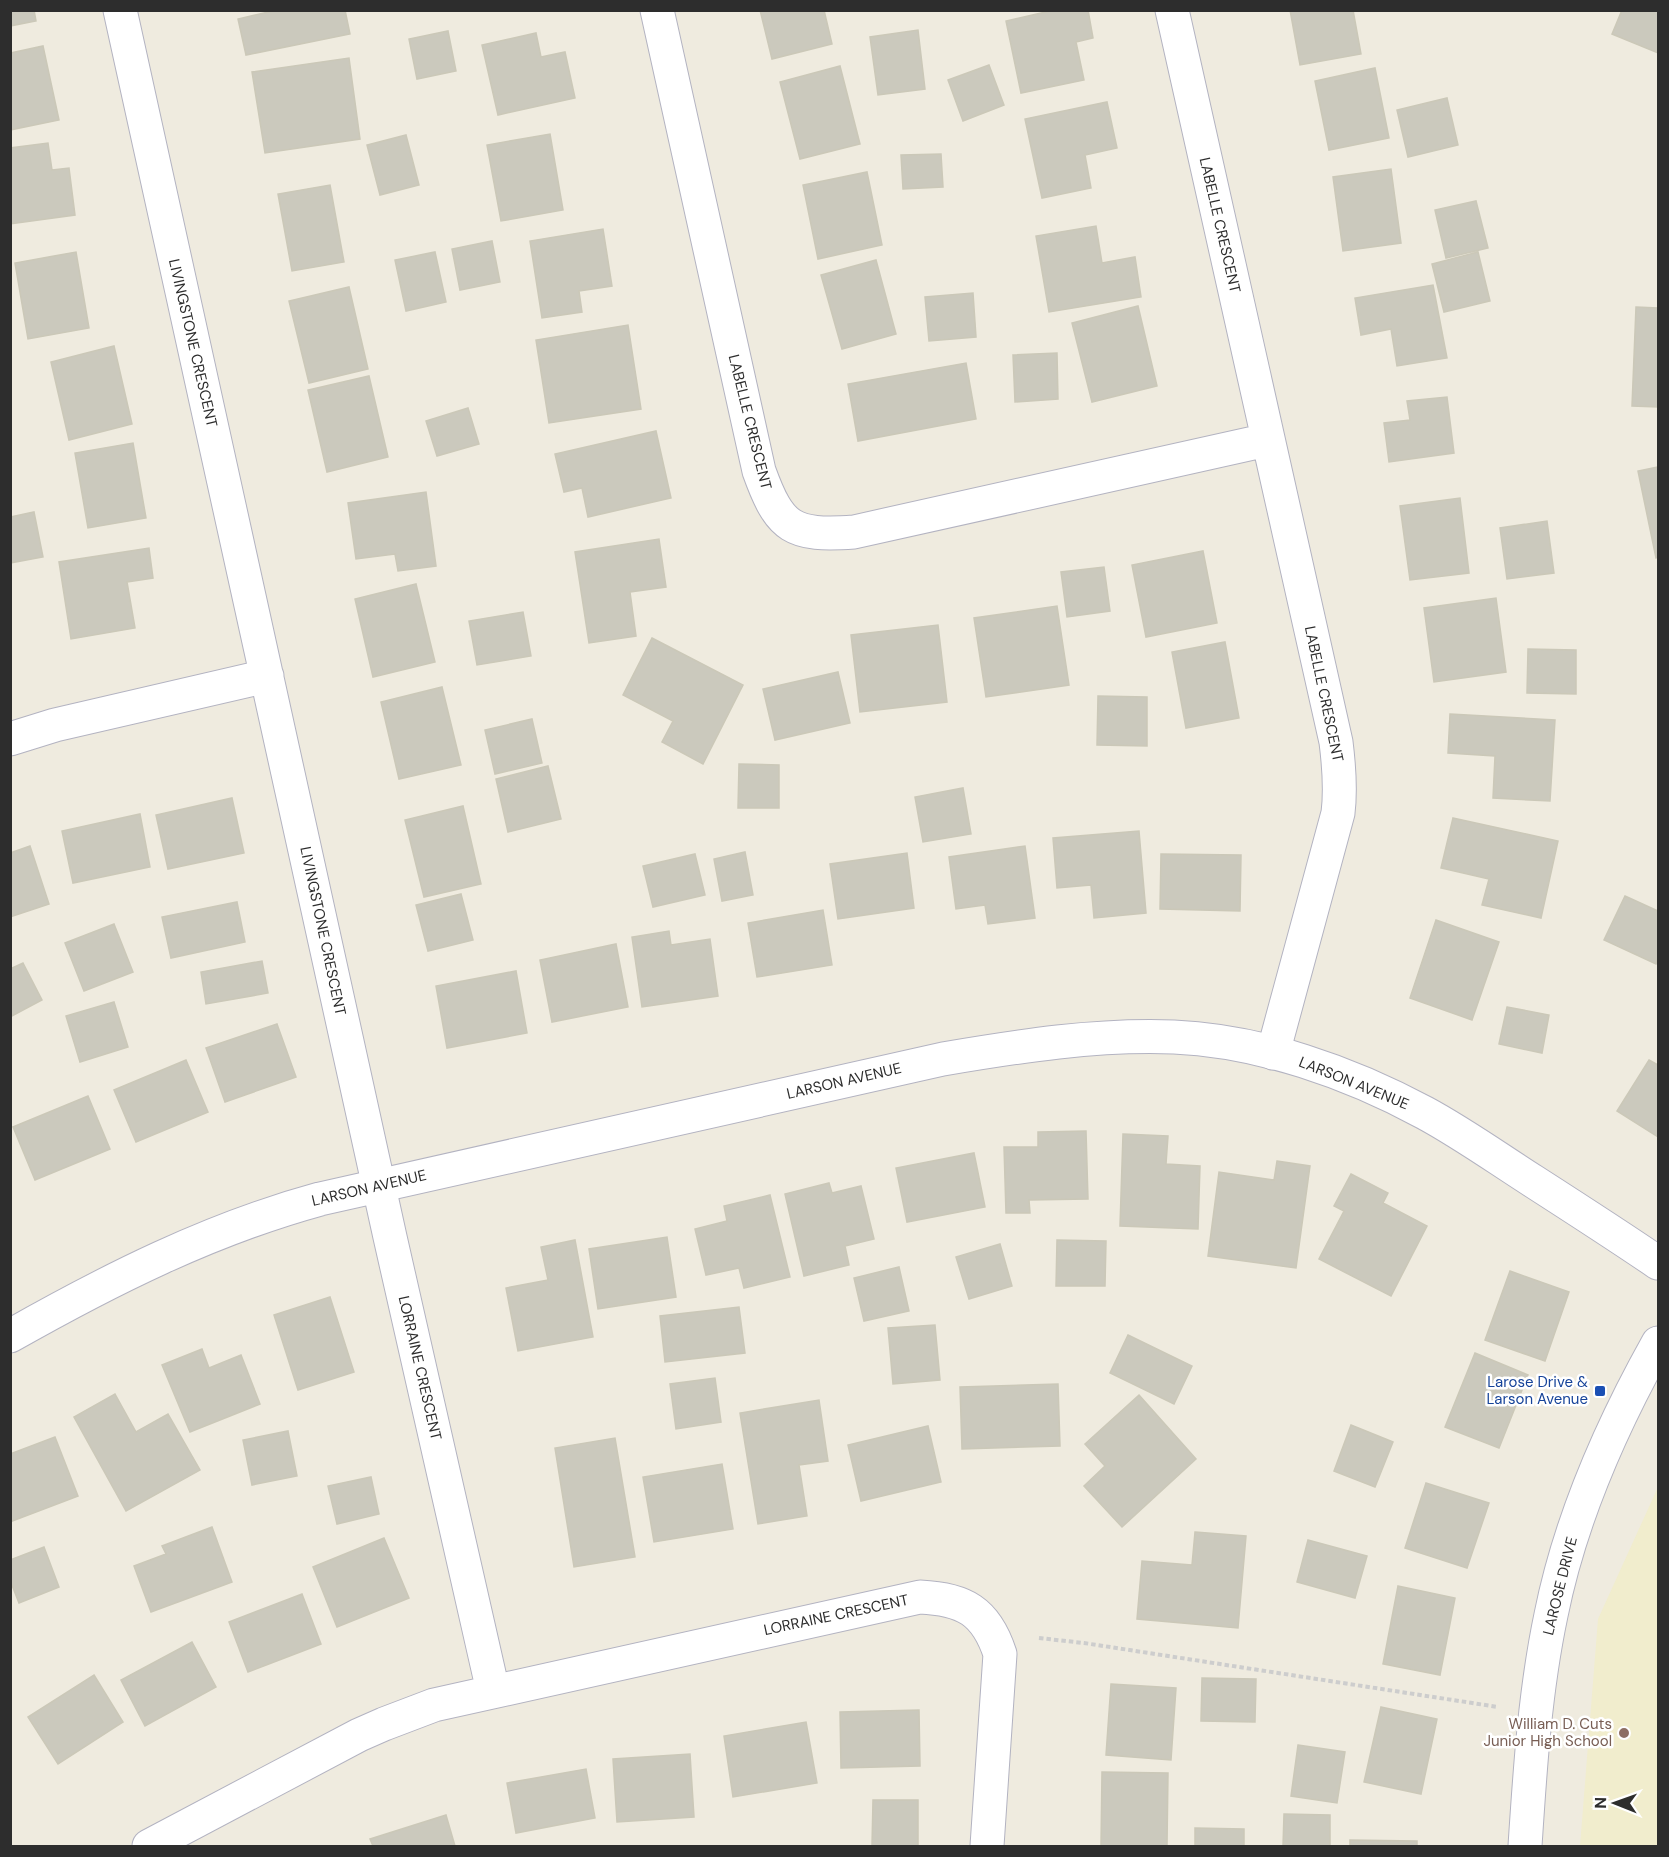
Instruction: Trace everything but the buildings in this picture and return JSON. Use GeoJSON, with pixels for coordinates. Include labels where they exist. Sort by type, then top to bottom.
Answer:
{"type":"FeatureCollection","features":[{"type":"Feature","properties":{"kind":"street","name":"LIVINGSTONE CRESCENT"},"geometry":{"type":"LineString","coordinates":[[120,10],[379,1185]]}},
{"type":"Feature","properties":{"kind":"street","name":"LABELLE CRESCENT"},"geometry":{"type":"LineString","coordinates":[[657,10],[759,471],[768,495],[780,516],[793,526],[811,532],[828,534],[854,532],[1267,440]]}},
{"type":"Feature","properties":{"kind":"street","name":"LABELLE CRESCENT"},"geometry":{"type":"LineString","coordinates":[[1172,10],[1336,742],[1340,792],[1338,813],[1273,1053]]}},
{"type":"Feature","properties":{"kind":"street"},"geometry":{"type":"LineString","coordinates":[[10,739],[55,725],[267,676]]}},
{"type":"Feature","properties":{"kind":"street","name":"LARSON AVENUE"},"geometry":{"type":"LineString","coordinates":[[10,1336],[125,1273],[179,1249],[297,1205],[943,1059],[1047,1043],[1128,1036],[1176,1037],[1221,1042],[1273,1053],[1320,1067],[1392,1096],[1456,1131],[1659,1263]]}},
{"type":"Feature","properties":{"kind":"street","name":"LORRAINE CRESCENT"},"geometry":{"type":"LineString","coordinates":[[379,1185],[493,1691]]}},
{"type":"Feature","properties":{"kind":"street","name":"LAROSE DRIVE"},"geometry":{"type":"LineString","coordinates":[[1525,1846],[1542,1669],[1560,1576],[1590,1486],[1625,1408],[1659,1343]]}},
{"type":"Feature","properties":{"kind":"street","name":"LORRAINE CRESCENT"},"geometry":{"type":"LineString","coordinates":[[149,1846],[384,1724],[434,1705],[920,1597],[958,1602],[981,1617],[996,1642],[1000,1654],[987,1846]]}},
{"type":"Feature","properties":{"kind":"path"},"geometry":{"type":"LineString","coordinates":[[1039,1638],[1505,1708]]}},
{"type":"Feature","properties":{"kind":"shaded area","name":"William D. Cuts Junior High School"},"geometry":{"type":"Polygon","coordinates":[[[1658,1487],[1658,1846],[1580,1846],[1598,1619],[1658,1487]]]}},
{"type":"Feature","properties":{"kind":"place","name":"Larose Drive & Larson Avenue"},"geometry":{"type":"Point","coordinates":[1600,1391]}},
{"type":"Feature","properties":{"kind":"place","name":"William D. Cuts Junior High School"},"geometry":{"type":"Point","coordinates":[1624,1733]}}]}
